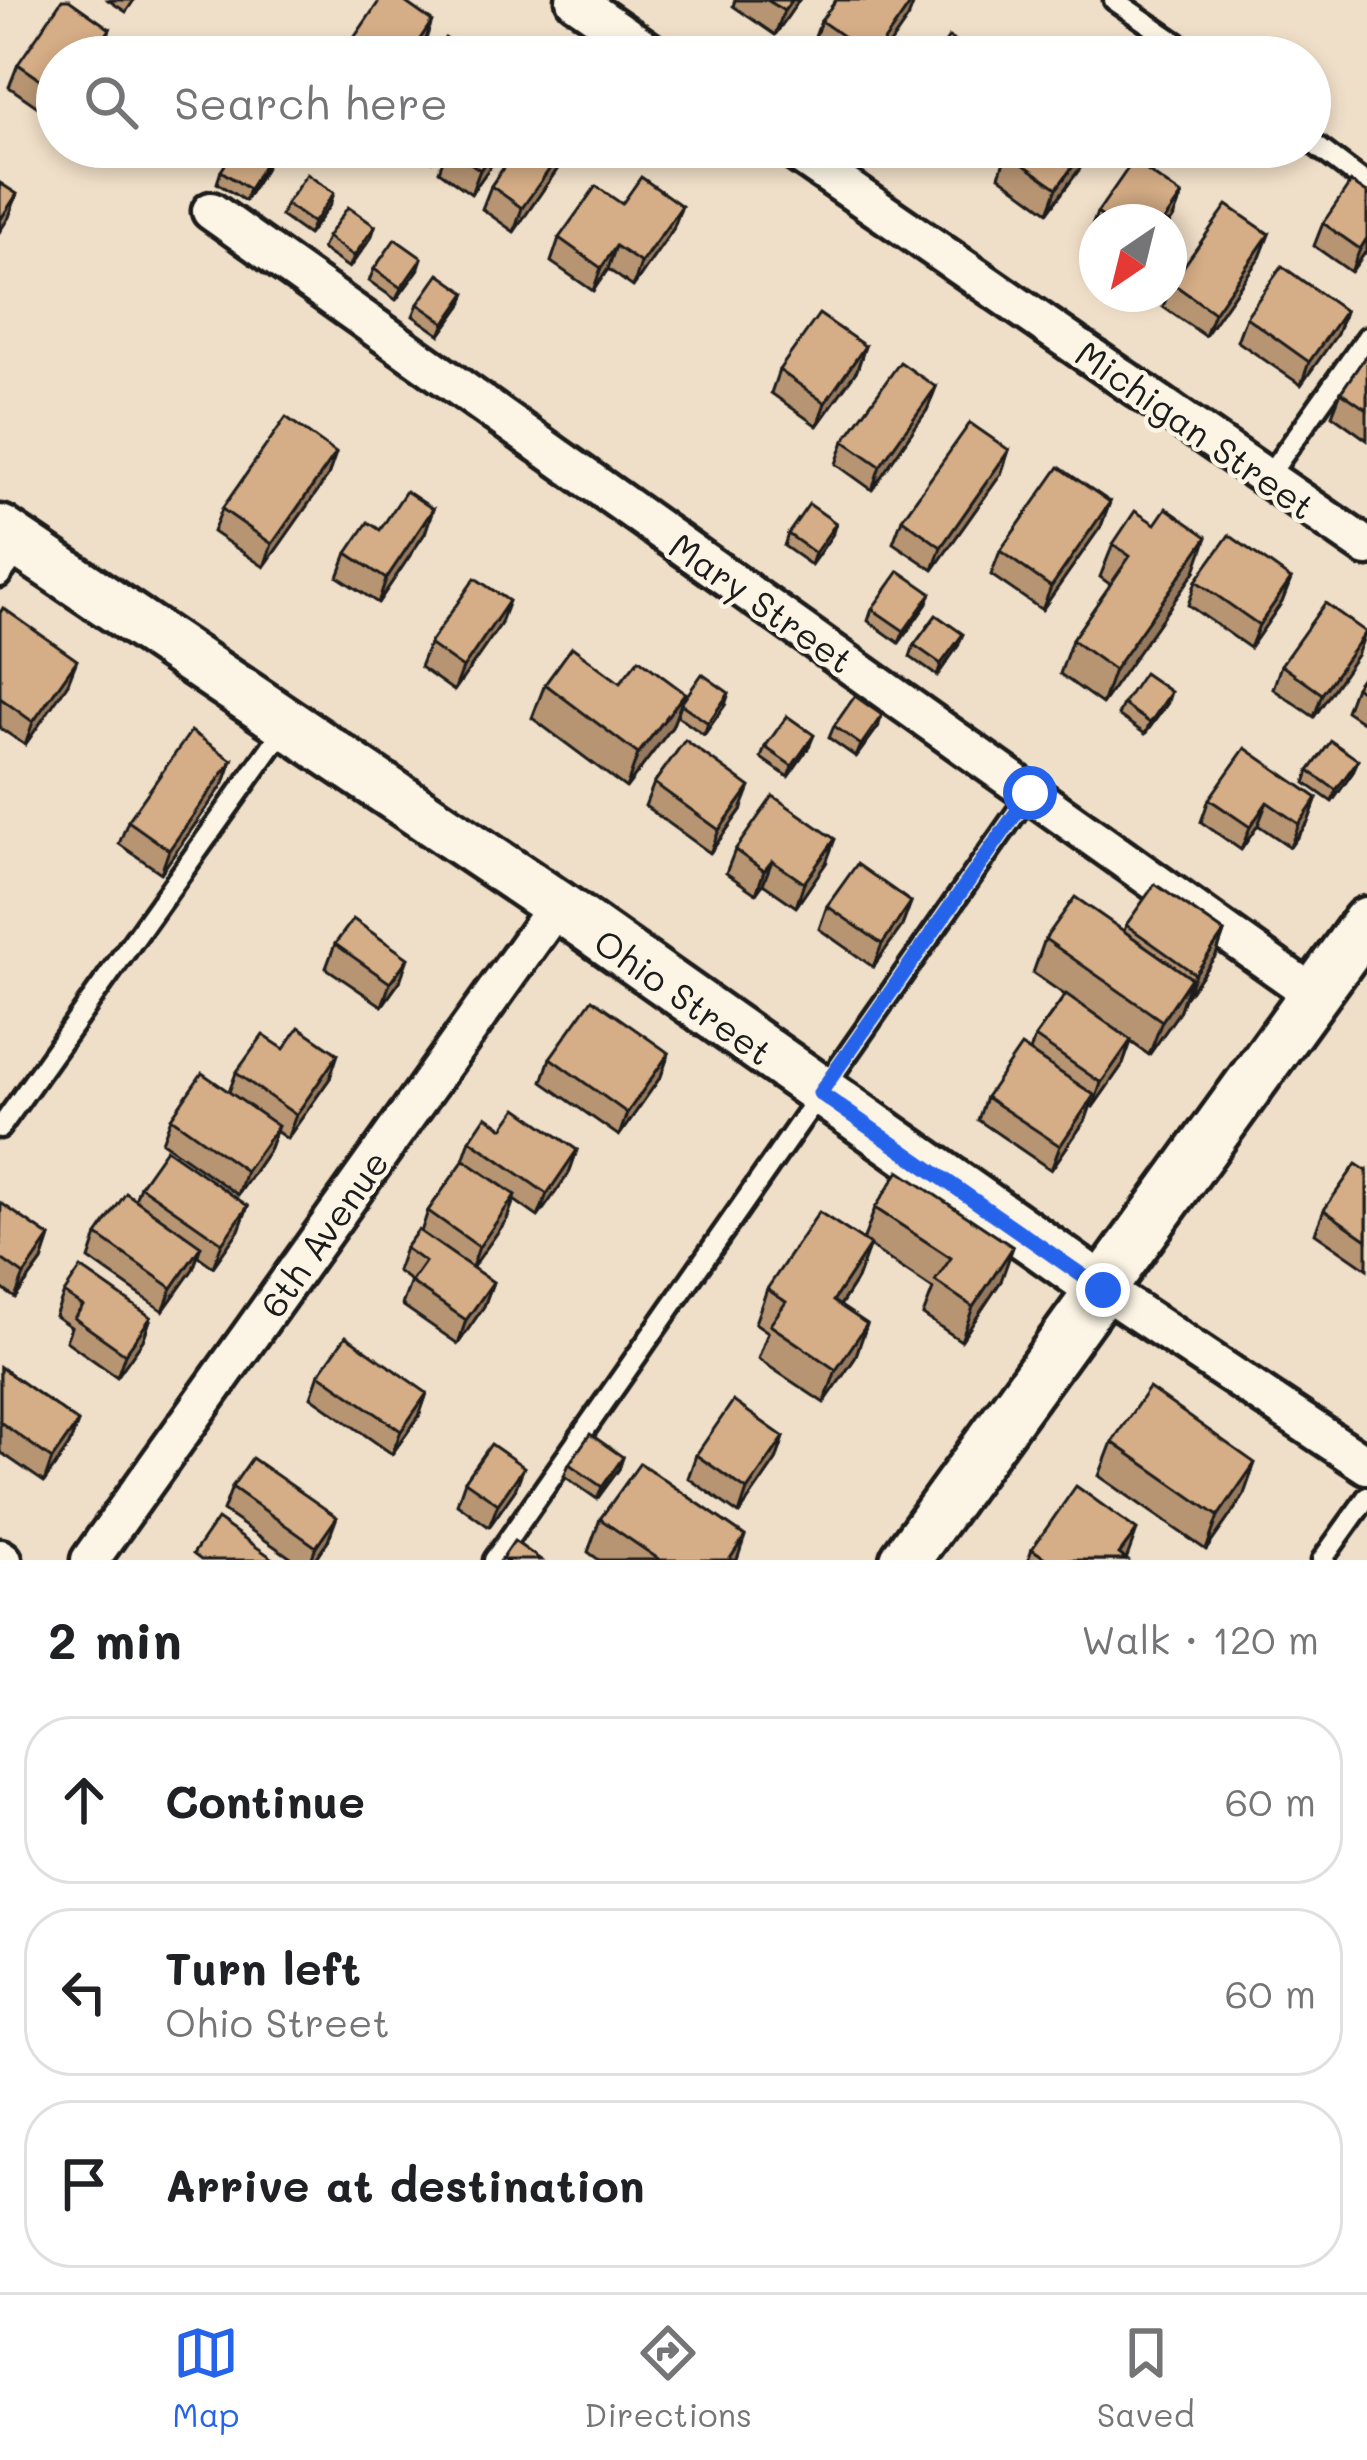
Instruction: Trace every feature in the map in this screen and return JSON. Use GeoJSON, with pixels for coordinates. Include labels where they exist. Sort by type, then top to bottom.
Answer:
{"type":"FeatureCollection","features":[{"type":"Feature","properties":{"kind":"street"},"geometry":{"type":"LineString","coordinates":[[574,0],[626,36]]}},
{"type":"Feature","properties":{"kind":"street","name":"Michigan Street"},"geometry":{"type":"LineString","coordinates":[[818,168],[1367,547]]}},
{"type":"Feature","properties":{"kind":"street","name":"Mary Street"},"geometry":{"type":"LineString","coordinates":[[211,211],[1313,994]]}},
{"type":"Feature","properties":{"kind":"street","name":"Ohio Street"},"geometry":{"type":"LineString","coordinates":[[8,551],[287,724],[557,905],[1103,1290],[1367,1465]]}},
{"type":"Feature","properties":{"kind":"street","name":"6th Avenue"},"geometry":{"type":"LineString","coordinates":[[90,1560],[557,905]]}},
{"type":"Feature","properties":{"kind":"street"},"geometry":{"type":"LineString","coordinates":[[905,1560],[1367,922]]}},
{"type":"Feature","properties":{"kind":"lane"},"geometry":{"type":"LineString","coordinates":[[1114,0],[1166,36]]}},
{"type":"Feature","properties":{"kind":"lane"},"geometry":{"type":"LineString","coordinates":[[1331,157],[1367,184]]}},
{"type":"Feature","properties":{"kind":"lane"},"geometry":{"type":"LineString","coordinates":[[1267,478],[1367,337]]}},
{"type":"Feature","properties":{"kind":"lane"},"geometry":{"type":"LineString","coordinates":[[0,1128],[287,724]]}},
{"type":"Feature","properties":{"kind":"lane"},"geometry":{"type":"LineString","coordinates":[[494,1560],[1030,793]]}},
{"type":"Feature","properties":{"kind":"lane"},"geometry":{"type":"LineString","coordinates":[[1322,1560],[1367,1497]]}},
{"type":"Feature","properties":{"kind":"building"},"geometry":{"type":"Polygon","coordinates":[[[62,0],[69,0],[110,29],[105,36],[37,36],[62,0]]]}},
{"type":"Feature","properties":{"kind":"building"},"geometry":{"type":"Polygon","coordinates":[[[380,0],[402,0],[432,21],[422,36],[355,36],[380,0]]]}},
{"type":"Feature","properties":{"kind":"building"},"geometry":{"type":"Polygon","coordinates":[[[767,0],[792,0],[784,11],[767,0]]]}},
{"type":"Feature","properties":{"kind":"building"},"geometry":{"type":"Polygon","coordinates":[[[836,0],[913,0],[888,36],[843,36],[821,21],[836,0]]]}},
{"type":"Feature","properties":{"kind":"building"},"geometry":{"type":"Polygon","coordinates":[[[36,38],[36,76],[18,64],[36,38]]]}},
{"type":"Feature","properties":{"kind":"building"},"geometry":{"type":"Polygon","coordinates":[[[223,168],[262,168],[249,189],[223,168]]]}},
{"type":"Feature","properties":{"kind":"building"},"geometry":{"type":"Polygon","coordinates":[[[503,168],[550,168],[522,208],[491,186],[503,168]]]}},
{"type":"Feature","properties":{"kind":"building"},"geometry":{"type":"Polygon","coordinates":[[[1028,168],[1072,168],[1057,188],[1028,168]]]}},
{"type":"Feature","properties":{"kind":"building"},"geometry":{"type":"Polygon","coordinates":[[[1128,168],[1143,168],[1182,195],[1176,204],[1103,204],[1128,168]]]}},
{"type":"Feature","properties":{"kind":"building"},"geometry":{"type":"Polygon","coordinates":[[[307,174],[334,193],[313,223],[286,204],[307,174]]]}},
{"type":"Feature","properties":{"kind":"building"},"geometry":{"type":"Polygon","coordinates":[[[641,177],[682,206],[641,263],[616,246],[601,268],[559,238],[596,186],[622,204],[641,177]]]}},
{"type":"Feature","properties":{"kind":"building"},"geometry":{"type":"Polygon","coordinates":[[[1351,182],[1367,193],[1367,238],[1360,249],[1323,223],[1351,182]]]}},
{"type":"Feature","properties":{"kind":"building"},"geometry":{"type":"Polygon","coordinates":[[[0,183],[17,194],[0,220],[0,183]]]}},
{"type":"Feature","properties":{"kind":"building"},"geometry":{"type":"Polygon","coordinates":[[[1227,205],[1269,234],[1214,313],[1187,294],[1187,262],[1227,205]]]}},
{"type":"Feature","properties":{"kind":"building"},"geometry":{"type":"Polygon","coordinates":[[[348,207],[375,226],[354,256],[327,237],[348,207]]]}},
{"type":"Feature","properties":{"kind":"building"},"geometry":{"type":"Polygon","coordinates":[[[395,239],[422,258],[401,288],[374,269],[395,239]]]}},
{"type":"Feature","properties":{"kind":"building"},"geometry":{"type":"Polygon","coordinates":[[[1282,266],[1345,311],[1309,362],[1246,317],[1282,266]]]}},
{"type":"Feature","properties":{"kind":"building"},"geometry":{"type":"Polygon","coordinates":[[[439,274],[466,293],[445,323],[418,304],[439,274]]]}},
{"type":"Feature","properties":{"kind":"building"},"geometry":{"type":"Polygon","coordinates":[[[819,314],[865,346],[825,403],[779,370],[819,314]]]}},
{"type":"Feature","properties":{"kind":"building"},"geometry":{"type":"Polygon","coordinates":[[[1367,354],[1367,410],[1341,392],[1367,354]]]}},
{"type":"Feature","properties":{"kind":"building"},"geometry":{"type":"Polygon","coordinates":[[[900,362],[936,387],[880,466],[844,441],[900,362]]]}},
{"type":"Feature","properties":{"kind":"building"},"geometry":{"type":"Polygon","coordinates":[[[286,417],[336,453],[272,544],[222,509],[286,417]]]}},
{"type":"Feature","properties":{"kind":"building"},"geometry":{"type":"Polygon","coordinates":[[[970,423],[1009,450],[941,547],[902,519],[970,423]]]}},
{"type":"Feature","properties":{"kind":"building"},"geometry":{"type":"Polygon","coordinates":[[[1059,467],[1110,502],[1051,587],[1000,551],[1059,467]]]}},
{"type":"Feature","properties":{"kind":"building"},"geometry":{"type":"Polygon","coordinates":[[[406,491],[433,509],[386,579],[347,553],[368,522],[380,530],[406,491]]]}},
{"type":"Feature","properties":{"kind":"building"},"geometry":{"type":"Polygon","coordinates":[[[809,504],[836,523],[815,553],[788,534],[809,504]]]}},
{"type":"Feature","properties":{"kind":"building"},"geometry":{"type":"Polygon","coordinates":[[[1166,508],[1207,537],[1114,670],[1072,640],[1130,556],[1113,544],[1135,511],[1155,524],[1166,508]]]}},
{"type":"Feature","properties":{"kind":"building"},"geometry":{"type":"Polygon","coordinates":[[[1229,535],[1291,579],[1259,625],[1196,581],[1229,535]]]}},
{"type":"Feature","properties":{"kind":"building"},"geometry":{"type":"Polygon","coordinates":[[[899,571],[931,593],[904,631],[872,609],[899,571]]]}},
{"type":"Feature","properties":{"kind":"building"},"geometry":{"type":"Polygon","coordinates":[[[475,578],[509,601],[463,668],[429,644],[475,578]]]}},
{"type":"Feature","properties":{"kind":"building"},"geometry":{"type":"Polygon","coordinates":[[[1325,603],[1366,632],[1322,694],[1281,665],[1325,603]]]}},
{"type":"Feature","properties":{"kind":"building"},"geometry":{"type":"Polygon","coordinates":[[[3,608],[77,660],[33,722],[0,698],[3,608]]]}},
{"type":"Feature","properties":{"kind":"building"},"geometry":{"type":"Polygon","coordinates":[[[936,615],[963,634],[941,664],[914,645],[936,615]]]}},
{"type":"Feature","properties":{"kind":"building"},"geometry":{"type":"Polygon","coordinates":[[[572,647],[620,683],[639,659],[685,693],[638,754],[545,684],[572,647]]]}},
{"type":"Feature","properties":{"kind":"building"},"geometry":{"type":"Polygon","coordinates":[[[1367,670],[1367,696],[1355,687],[1367,670]]]}},
{"type":"Feature","properties":{"kind":"building"},"geometry":{"type":"Polygon","coordinates":[[[1144,673],[1171,692],[1150,723],[1123,704],[1144,673]]]}},
{"type":"Feature","properties":{"kind":"building"},"geometry":{"type":"Polygon","coordinates":[[[702,674],[729,693],[708,723],[681,704],[702,674]]]}},
{"type":"Feature","properties":{"kind":"building"},"geometry":{"type":"Polygon","coordinates":[[[855,696],[882,715],[861,745],[834,726],[855,696]]]}},
{"type":"Feature","properties":{"kind":"building"},"geometry":{"type":"Polygon","coordinates":[[[787,716],[814,735],[792,766],[765,747],[787,716]]]}},
{"type":"Feature","properties":{"kind":"building"},"geometry":{"type":"Polygon","coordinates":[[[191,731],[232,760],[169,850],[128,821],[191,731]]]}},
{"type":"Feature","properties":{"kind":"building"},"geometry":{"type":"Polygon","coordinates":[[[685,740],[750,787],[719,830],[654,783],[685,740]]]}},
{"type":"Feature","properties":{"kind":"building"},"geometry":{"type":"Polygon","coordinates":[[[1331,741],[1358,760],[1336,790],[1309,771],[1331,741]]]}},
{"type":"Feature","properties":{"kind":"building"},"geometry":{"type":"Polygon","coordinates":[[[1245,748],[1317,798],[1299,824],[1267,802],[1250,827],[1209,799],[1245,748]]]}},
{"type":"Feature","properties":{"kind":"building"},"geometry":{"type":"Polygon","coordinates":[[[773,796],[835,839],[804,883],[772,861],[764,871],[735,850],[773,796]]]}},
{"type":"Feature","properties":{"kind":"building"},"geometry":{"type":"Polygon","coordinates":[[[857,864],[911,902],[882,944],[827,906],[857,864]]]}},
{"type":"Feature","properties":{"kind":"building"},"geometry":{"type":"Polygon","coordinates":[[[1155,884],[1224,932],[1195,974],[1126,925],[1155,884]]]}},
{"type":"Feature","properties":{"kind":"building"},"geometry":{"type":"Polygon","coordinates":[[[1075,897],[1191,978],[1162,1021],[1045,939],[1075,897]]]}},
{"type":"Feature","properties":{"kind":"building"},"geometry":{"type":"Polygon","coordinates":[[[353,919],[408,958],[390,983],[335,944],[353,919]]]}},
{"type":"Feature","properties":{"kind":"building"},"geometry":{"type":"Polygon","coordinates":[[[1066,994],[1131,1040],[1101,1083],[1035,1037],[1066,994]]]}},
{"type":"Feature","properties":{"kind":"building"},"geometry":{"type":"Polygon","coordinates":[[[592,999],[669,1053],[627,1113],[550,1058],[592,999]]]}},
{"type":"Feature","properties":{"kind":"building"},"geometry":{"type":"Polygon","coordinates":[[[299,1027],[338,1054],[296,1115],[236,1073],[263,1035],[284,1049],[299,1027]]]}},
{"type":"Feature","properties":{"kind":"building"},"geometry":{"type":"Polygon","coordinates":[[[1021,1046],[1094,1095],[1060,1146],[986,1097],[1021,1046]]]}},
{"type":"Feature","properties":{"kind":"building"},"geometry":{"type":"Polygon","coordinates":[[[202,1073],[278,1126],[246,1171],[171,1118],[202,1073]]]}},
{"type":"Feature","properties":{"kind":"building"},"geometry":{"type":"Polygon","coordinates":[[[517,1108],[577,1150],[547,1194],[470,1140],[486,1116],[503,1128],[517,1108]]]}},
{"type":"Feature","properties":{"kind":"building"},"geometry":{"type":"Polygon","coordinates":[[[166,1149],[248,1206],[222,1243],[140,1186],[166,1149]]]}},
{"type":"Feature","properties":{"kind":"building"},"geometry":{"type":"Polygon","coordinates":[[[464,1160],[515,1195],[479,1247],[428,1211],[464,1160]]]}},
{"type":"Feature","properties":{"kind":"building"},"geometry":{"type":"Polygon","coordinates":[[[1356,1164],[1367,1171],[1367,1240],[1324,1210],[1356,1164]]]}},
{"type":"Feature","properties":{"kind":"building"},"geometry":{"type":"Polygon","coordinates":[[[899,1171],[1013,1247],[973,1307],[935,1281],[951,1258],[875,1208],[899,1171]]]}},
{"type":"Feature","properties":{"kind":"building"},"geometry":{"type":"Polygon","coordinates":[[[126,1193],[201,1246],[172,1288],[97,1235],[126,1193]]]}},
{"type":"Feature","properties":{"kind":"building"},"geometry":{"type":"Polygon","coordinates":[[[1,1203],[50,1237],[24,1275],[0,1258],[1,1203]]]}},
{"type":"Feature","properties":{"kind":"building"},"geometry":{"type":"Polygon","coordinates":[[[819,1212],[870,1245],[833,1301],[867,1324],[836,1370],[770,1325],[786,1302],[767,1289],[819,1212]]]}},
{"type":"Feature","properties":{"kind":"building"},"geometry":{"type":"Polygon","coordinates":[[[418,1230],[493,1282],[466,1320],[411,1282],[425,1262],[405,1248],[418,1230]]]}},
{"type":"Feature","properties":{"kind":"building"},"geometry":{"type":"Polygon","coordinates":[[[81,1268],[151,1317],[125,1354],[74,1318],[83,1306],[64,1293],[81,1268]]]}},
{"type":"Feature","properties":{"kind":"building"},"geometry":{"type":"Polygon","coordinates":[[[346,1336],[427,1393],[401,1431],[319,1374],[346,1336]]]}},
{"type":"Feature","properties":{"kind":"building"},"geometry":{"type":"Polygon","coordinates":[[[0,1367],[78,1422],[52,1459],[0,1422],[0,1367]]]}},
{"type":"Feature","properties":{"kind":"building"},"geometry":{"type":"Polygon","coordinates":[[[1149,1388],[1255,1463],[1218,1516],[1112,1442],[1149,1388]]]}},
{"type":"Feature","properties":{"kind":"building"},"geometry":{"type":"Polygon","coordinates":[[[733,1401],[784,1437],[747,1490],[696,1455],[733,1401]]]}},
{"type":"Feature","properties":{"kind":"building"},"geometry":{"type":"Polygon","coordinates":[[[590,1434],[623,1457],[602,1487],[569,1464],[590,1434]]]}},
{"type":"Feature","properties":{"kind":"building"},"geometry":{"type":"Polygon","coordinates":[[[491,1444],[524,1467],[498,1504],[465,1481],[491,1444]]]}},
{"type":"Feature","properties":{"kind":"building"},"geometry":{"type":"Polygon","coordinates":[[[252,1458],[337,1517],[316,1547],[232,1487],[252,1458]]]}},
{"type":"Feature","properties":{"kind":"building"},"geometry":{"type":"Polygon","coordinates":[[[640,1463],[745,1536],[729,1560],[660,1560],[600,1519],[640,1463]]]}},
{"type":"Feature","properties":{"kind":"building"},"geometry":{"type":"Polygon","coordinates":[[[1076,1486],[1137,1530],[1119,1554],[1127,1560],[1048,1560],[1032,1549],[1076,1486]]]}},
{"type":"Feature","properties":{"kind":"building"},"geometry":{"type":"Polygon","coordinates":[[[217,1519],[275,1560],[201,1560],[193,1554],[217,1519]]]}},
{"type":"Feature","properties":{"kind":"building"},"geometry":{"type":"Polygon","coordinates":[[[514,1541],[541,1560],[501,1560],[514,1541]]]}},
{"type":"Feature","properties":{"kind":"route"},"geometry":{"type":"LineString","coordinates":[[1030,793],[820,1093],[1103,1290]]}}]}
